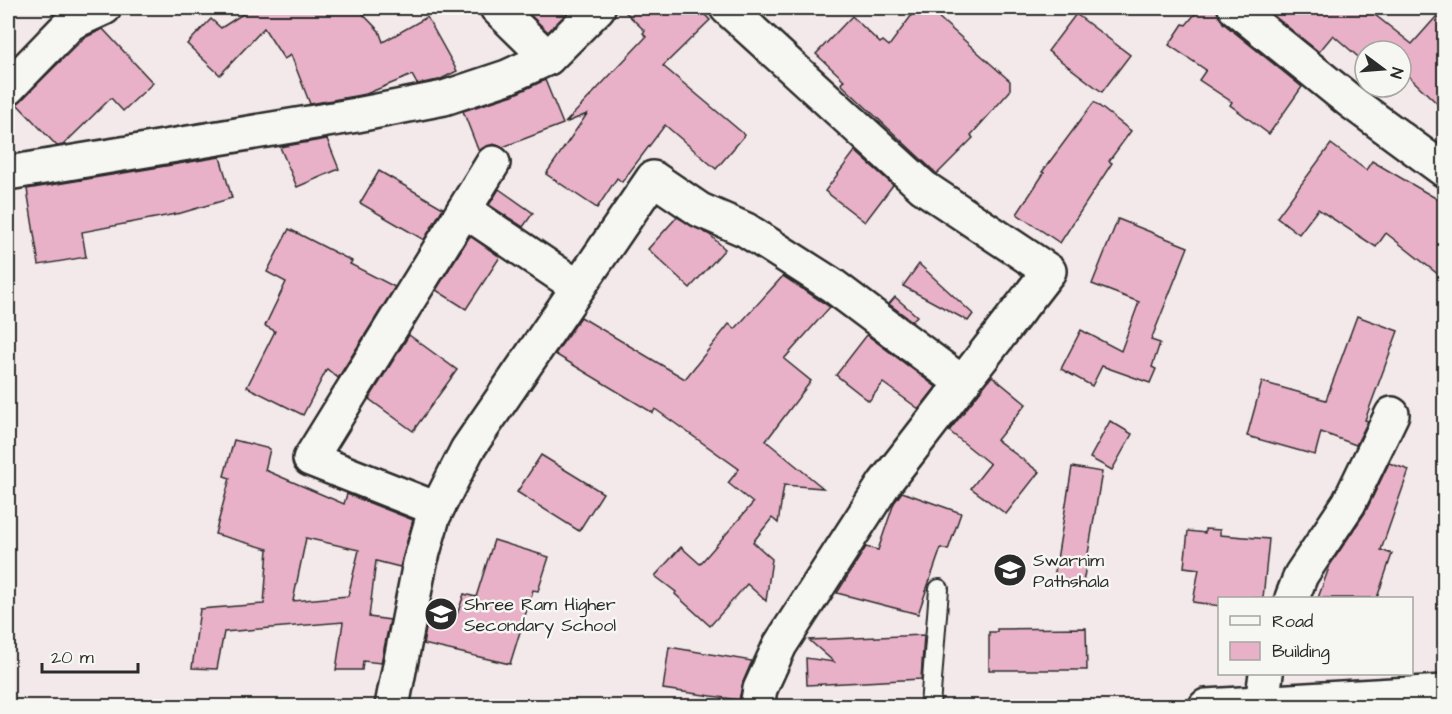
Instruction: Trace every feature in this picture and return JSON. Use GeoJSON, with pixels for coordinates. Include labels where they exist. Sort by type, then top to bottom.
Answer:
{"type":"FeatureCollection","features":[{"type":"Feature","properties":{"kind":"street"},"geometry":{"type":"LineString","coordinates":[[8,88],[71,23],[104,8]]}},
{"type":"Feature","properties":{"kind":"street"},"geometry":{"type":"LineString","coordinates":[[497,8],[548,58]]}},
{"type":"Feature","properties":{"kind":"street"},"geometry":{"type":"LineString","coordinates":[[8,173],[357,115],[444,98],[507,77],[548,58],[598,8]]}},
{"type":"Feature","properties":{"kind":"street"},"geometry":{"type":"LineString","coordinates":[[1235,8],[1350,100],[1444,170]]}},
{"type":"Feature","properties":{"kind":"street"},"geometry":{"type":"LineString","coordinates":[[738,11],[923,187],[1049,271],[884,484],[780,645],[760,689],[758,706]]}},
{"type":"Feature","properties":{"kind":"street"},"geometry":{"type":"LineString","coordinates":[[437,509],[310,459],[493,163]]}},
{"type":"Feature","properties":{"kind":"street"},"geometry":{"type":"LineString","coordinates":[[392,706],[420,563],[437,509],[467,450],[653,178],[700,210],[746,230],[832,285],[961,382]]}},
{"type":"Feature","properties":{"kind":"street"},"geometry":{"type":"LineString","coordinates":[[464,210],[578,287]]}},
{"type":"Feature","properties":{"kind":"street"},"geometry":{"type":"LineString","coordinates":[[1292,597],[1302,575],[1349,503],[1392,414]]}},
{"type":"Feature","properties":{"kind":"street"},"geometry":{"type":"LineString","coordinates":[[1206,706],[1264,688],[1444,692]]}},
{"type":"Feature","properties":{"kind":"lane"},"geometry":{"type":"LineString","coordinates":[[930,706],[939,589]]}},
{"type":"Feature","properties":{"kind":"building"},"geometry":{"type":"Polygon","coordinates":[[[252,8],[357,8],[379,31],[383,42],[427,17],[457,71],[439,80],[417,84],[412,75],[366,94],[310,104],[291,55],[284,59],[264,28],[220,75],[187,44],[211,19],[221,28],[252,8]]]}},
{"type":"Feature","properties":{"kind":"building"},"geometry":{"type":"Polygon","coordinates":[[[523,8],[572,8],[548,32],[523,8]]]}},
{"type":"Feature","properties":{"kind":"building"},"geometry":{"type":"Polygon","coordinates":[[[621,8],[698,8],[710,20],[663,66],[745,135],[716,169],[665,125],[622,182],[617,178],[597,208],[546,174],[587,114],[565,123],[646,37],[643,33],[645,31],[621,8]]]}},
{"type":"Feature","properties":{"kind":"building"},"geometry":{"type":"Polygon","coordinates":[[[917,8],[928,8],[1010,81],[1010,91],[971,135],[973,138],[937,174],[841,84],[844,80],[816,54],[852,16],[880,43],[883,41],[889,46],[917,8]]]}},
{"type":"Feature","properties":{"kind":"building"},"geometry":{"type":"Polygon","coordinates":[[[1200,8],[1217,8],[1223,23],[1302,87],[1269,134],[1230,105],[1232,102],[1199,80],[1206,70],[1169,45],[1183,24],[1186,25],[1200,8]]]}},
{"type":"Feature","properties":{"kind":"building"},"geometry":{"type":"Polygon","coordinates":[[[1264,8],[1366,8],[1406,39],[1353,39],[1353,52],[1333,35],[1319,52],[1264,8]]]}},
{"type":"Feature","properties":{"kind":"building"},"geometry":{"type":"Polygon","coordinates":[[[1444,8],[1444,110],[1413,80],[1413,43],[1444,8]]]}},
{"type":"Feature","properties":{"kind":"building"},"geometry":{"type":"Polygon","coordinates":[[[1076,14],[1130,55],[1102,92],[1048,51],[1076,14]]]}},
{"type":"Feature","properties":{"kind":"building"},"geometry":{"type":"Polygon","coordinates":[[[103,29],[153,83],[123,111],[111,98],[63,145],[57,146],[17,104],[84,38],[103,29]]]}},
{"type":"Feature","properties":{"kind":"building"},"geometry":{"type":"Polygon","coordinates":[[[545,80],[563,124],[503,147],[493,144],[479,152],[463,111],[513,95],[545,80]]]}},
{"type":"Feature","properties":{"kind":"building"},"geometry":{"type":"Polygon","coordinates":[[[1094,102],[1131,131],[1109,161],[1112,163],[1060,243],[1017,214],[1044,173],[1042,172],[1094,102]]]}},
{"type":"Feature","properties":{"kind":"building"},"geometry":{"type":"Polygon","coordinates":[[[327,139],[339,169],[297,187],[280,147],[327,139]]]}},
{"type":"Feature","properties":{"kind":"building"},"geometry":{"type":"Polygon","coordinates":[[[1331,144],[1366,170],[1372,161],[1444,203],[1444,279],[1386,233],[1376,247],[1318,209],[1299,234],[1277,217],[1331,144]]]}},
{"type":"Feature","properties":{"kind":"building"},"geometry":{"type":"Polygon","coordinates":[[[855,151],[893,185],[865,222],[825,191],[855,151]]]}},
{"type":"Feature","properties":{"kind":"building"},"geometry":{"type":"Polygon","coordinates":[[[220,157],[232,198],[181,213],[82,232],[86,257],[39,265],[27,189],[220,157]]]}},
{"type":"Feature","properties":{"kind":"building"},"geometry":{"type":"Polygon","coordinates":[[[379,171],[443,208],[424,240],[360,203],[379,171]]]}},
{"type":"Feature","properties":{"kind":"building"},"geometry":{"type":"Polygon","coordinates":[[[499,189],[533,213],[523,227],[489,205],[499,189]]]}},
{"type":"Feature","properties":{"kind":"building"},"geometry":{"type":"Polygon","coordinates":[[[677,217],[710,235],[725,249],[690,288],[648,249],[677,217]]]}},
{"type":"Feature","properties":{"kind":"building"},"geometry":{"type":"Polygon","coordinates":[[[1118,219],[1188,247],[1151,340],[1160,343],[1152,367],[1156,369],[1150,383],[1102,366],[1092,386],[1061,369],[1081,330],[1121,351],[1139,302],[1092,284],[1118,219]]]}},
{"type":"Feature","properties":{"kind":"building"},"geometry":{"type":"Polygon","coordinates":[[[289,229],[352,261],[350,264],[395,287],[338,378],[327,369],[303,415],[247,387],[275,331],[265,326],[286,282],[267,272],[289,229]]]}},
{"type":"Feature","properties":{"kind":"building"},"geometry":{"type":"Polygon","coordinates":[[[470,236],[500,257],[466,309],[436,290],[470,236]]]}},
{"type":"Feature","properties":{"kind":"building"},"geometry":{"type":"Polygon","coordinates":[[[919,264],[973,314],[968,321],[903,286],[919,264]]]}},
{"type":"Feature","properties":{"kind":"building"},"geometry":{"type":"Polygon","coordinates":[[[783,276],[830,307],[784,359],[811,381],[766,441],[823,488],[784,485],[778,523],[772,518],[753,542],[772,559],[766,601],[747,584],[710,626],[675,594],[676,592],[655,576],[681,547],[700,564],[753,503],[728,483],[739,469],[655,409],[653,413],[555,354],[581,317],[685,379],[729,324],[735,329],[783,276]]]}},
{"type":"Feature","properties":{"kind":"building"},"geometry":{"type":"Polygon","coordinates":[[[895,297],[917,316],[912,321],[889,304],[895,297]]]}},
{"type":"Feature","properties":{"kind":"building"},"geometry":{"type":"Polygon","coordinates":[[[1357,316],[1398,331],[1365,420],[1368,421],[1356,445],[1321,432],[1315,455],[1247,436],[1262,382],[1326,400],[1357,316]]]}},
{"type":"Feature","properties":{"kind":"building"},"geometry":{"type":"Polygon","coordinates":[[[409,335],[457,370],[413,431],[369,399],[409,335]]]}},
{"type":"Feature","properties":{"kind":"building"},"geometry":{"type":"Polygon","coordinates":[[[867,335],[936,387],[919,409],[883,383],[869,401],[836,375],[867,335]]]}},
{"type":"Feature","properties":{"kind":"building"},"geometry":{"type":"Polygon","coordinates":[[[992,376],[1026,404],[997,440],[1039,472],[1006,514],[971,488],[990,464],[949,431],[992,376]]]}},
{"type":"Feature","properties":{"kind":"building"},"geometry":{"type":"Polygon","coordinates":[[[1110,421],[1132,434],[1112,470],[1090,458],[1110,421]]]}},
{"type":"Feature","properties":{"kind":"building"},"geometry":{"type":"Polygon","coordinates":[[[234,440],[270,449],[265,470],[344,504],[347,494],[413,520],[400,567],[376,561],[369,617],[390,620],[381,663],[363,661],[362,670],[336,670],[343,622],[224,632],[217,669],[192,668],[200,609],[264,604],[268,549],[215,534],[230,478],[224,476],[234,440]],[[306,538],[293,601],[348,596],[359,550],[306,538]]]}},
{"type":"Feature","properties":{"kind":"building"},"geometry":{"type":"Polygon","coordinates":[[[541,455],[603,493],[579,531],[517,492],[541,455]]]}},
{"type":"Feature","properties":{"kind":"building"},"geometry":{"type":"Polygon","coordinates":[[[1389,463],[1409,470],[1381,550],[1392,554],[1377,597],[1318,597],[1330,565],[1365,513],[1389,463]]]}},
{"type":"Feature","properties":{"kind":"building"},"geometry":{"type":"Polygon","coordinates":[[[1072,467],[1102,472],[1083,583],[1054,578],[1072,467]]]}},
{"type":"Feature","properties":{"kind":"building"},"geometry":{"type":"Polygon","coordinates":[[[902,492],[961,513],[948,550],[941,548],[918,614],[837,593],[866,547],[878,550],[894,503],[902,492]]]}},
{"type":"Feature","properties":{"kind":"building"},"geometry":{"type":"Polygon","coordinates":[[[1205,529],[1220,530],[1220,535],[1269,539],[1263,597],[1218,597],[1218,606],[1193,602],[1199,569],[1184,567],[1188,531],[1205,533],[1205,529]]]}},
{"type":"Feature","properties":{"kind":"building"},"geometry":{"type":"Polygon","coordinates":[[[494,540],[549,557],[538,591],[533,590],[510,664],[423,644],[429,613],[455,621],[464,594],[476,597],[494,540]]]}},
{"type":"Feature","properties":{"kind":"building"},"geometry":{"type":"Polygon","coordinates":[[[1086,628],[1087,670],[989,670],[989,632],[997,632],[997,629],[1086,628]]]}},
{"type":"Feature","properties":{"kind":"building"},"geometry":{"type":"Polygon","coordinates":[[[924,635],[921,679],[807,685],[806,658],[834,662],[809,640],[924,635]]]}},
{"type":"Feature","properties":{"kind":"building"},"geometry":{"type":"Polygon","coordinates":[[[669,647],[752,661],[743,682],[739,700],[663,689],[669,647]]]}},
{"type":"Feature","properties":{"kind":"place","name":"Swarnim Pathshala"},"geometry":{"type":"Point","coordinates":[1010,570]}},
{"type":"Feature","properties":{"kind":"place","name":"Shree Ram Higher Secondary School"},"geometry":{"type":"Point","coordinates":[441,614]}}]}
